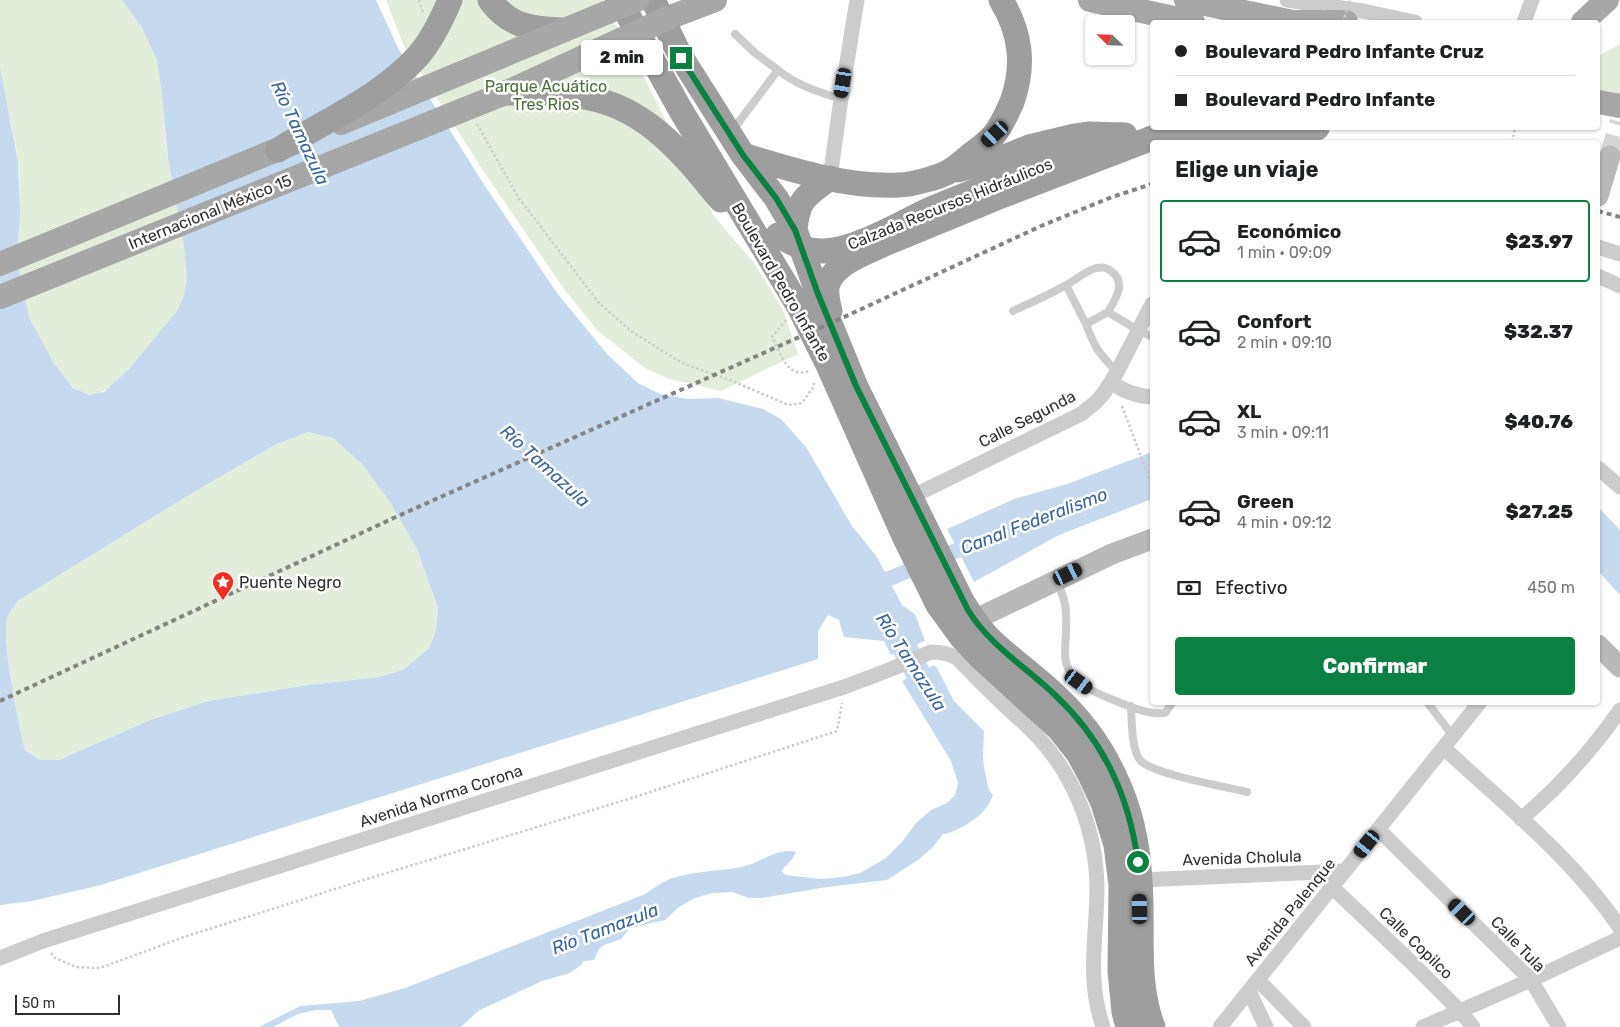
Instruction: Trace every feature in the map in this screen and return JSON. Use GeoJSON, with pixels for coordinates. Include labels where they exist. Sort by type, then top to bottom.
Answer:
{"type":"FeatureCollection","features":[{"type":"Feature","properties":{"kind":"highway"},"geometry":{"type":"LineString","coordinates":[[278,150],[356,103],[399,74],[419,55],[428,43],[450,0]]}},
{"type":"Feature","properties":{"kind":"highway"},"geometry":{"type":"LineString","coordinates":[[490,0],[503,15],[523,26],[535,29],[560,30]]}},
{"type":"Feature","properties":{"kind":"highway"},"geometry":{"type":"LineString","coordinates":[[948,172],[995,134],[1007,115],[1015,92],[1019,74],[1020,50],[1014,27],[1001,0]]}},
{"type":"Feature","properties":{"kind":"highway"},"geometry":{"type":"LineString","coordinates":[[627,4],[645,41],[662,56],[758,213],[777,235]]}},
{"type":"Feature","properties":{"kind":"highway","name":"Boulevard Pedro Infante"},"geometry":{"type":"LineString","coordinates":[[661,9],[681,58],[736,145],[776,198],[777,235],[798,306],[822,367],[914,530],[960,593],[962,601],[988,638],[1056,695],[1083,725],[1102,751],[1116,778],[1128,810],[1135,845],[1140,880],[1142,967],[1145,998],[1153,1027]]}},
{"type":"Feature","properties":{"kind":"highway"},"geometry":{"type":"LineString","coordinates":[[505,93],[569,94],[605,101],[626,109],[654,128],[777,235]]}},
{"type":"Feature","properties":{"kind":"highway"},"geometry":{"type":"LineString","coordinates":[[1007,115],[1009,127],[1014,137],[1029,147]]}},
{"type":"Feature","properties":{"kind":"highway","name":"Calzada Recursos Hidráulicos"},"geometry":{"type":"LineString","coordinates":[[777,235],[798,247],[822,252],[836,250],[947,202],[1128,134],[1173,130]]}},
{"type":"Feature","properties":{"kind":"highway","name":"Calzada Recursos Hidráulicos"},"geometry":{"type":"LineString","coordinates":[[856,386],[846,354],[834,326],[827,297],[827,288],[834,274],[854,258],[882,245],[999,197],[1173,130]]}},
{"type":"Feature","properties":{"kind":"highway","name":"Calzada Recursos Hidráulicos"},"geometry":{"type":"LineString","coordinates":[[1242,130],[1286,133],[1310,130]]}},
{"type":"Feature","properties":{"kind":"highway"},"geometry":{"type":"LineString","coordinates":[[736,145],[790,170],[868,184],[900,185],[1002,158],[1029,147],[1088,134],[1128,134]]}},
{"type":"Feature","properties":{"kind":"highway"},"geometry":{"type":"LineString","coordinates":[[777,235],[796,214],[804,198],[830,178]]}},
{"type":"Feature","properties":{"kind":"highway","name":"Boulevard Pedro Infante"},"geometry":{"type":"LineString","coordinates":[[777,235],[818,294],[856,386],[911,497],[914,530],[935,600],[952,625],[980,658],[1059,729],[1078,753],[1103,803],[1116,845],[1121,885],[1120,971],[1124,1012],[1128,1027]]}},
{"type":"Feature","properties":{"kind":"main road","name":"Internacional México 15"},"geometry":{"type":"LineString","coordinates":[[0,297],[505,93],[661,9],[715,0]]}},
{"type":"Feature","properties":{"kind":"main road"},"geometry":{"type":"LineString","coordinates":[[1090,0],[1184,20]]}},
{"type":"Feature","properties":{"kind":"main road"},"geometry":{"type":"LineString","coordinates":[[1186,0],[1282,20]]}},
{"type":"Feature","properties":{"kind":"main road"},"geometry":{"type":"LineString","coordinates":[[1585,20],[1608,0]]}},
{"type":"Feature","properties":{"kind":"main road","name":"Internacional México 15"},"geometry":{"type":"LineString","coordinates":[[0,264],[278,150],[560,30],[627,4]]}},
{"type":"Feature","properties":{"kind":"main road"},"geometry":{"type":"LineString","coordinates":[[1599,20],[1620,8]]}},
{"type":"Feature","properties":{"kind":"main road"},"geometry":{"type":"LineString","coordinates":[[1334,20],[1354,14]]}},
{"type":"Feature","properties":{"kind":"main road"},"geometry":{"type":"LineString","coordinates":[[1600,102],[1620,106]]}},
{"type":"Feature","properties":{"kind":"main road"},"geometry":{"type":"LineString","coordinates":[[1600,189],[1610,156]]}},
{"type":"Feature","properties":{"kind":"main road"},"geometry":{"type":"LineString","coordinates":[[974,620],[1112,554],[1150,540]]}},
{"type":"Feature","properties":{"kind":"main road"},"geometry":{"type":"LineString","coordinates":[[1600,647],[1620,667]]}},
{"type":"Feature","properties":{"kind":"street"},"geometry":{"type":"LineString","coordinates":[[830,178],[840,99],[857,0]]}},
{"type":"Feature","properties":{"kind":"street"},"geometry":{"type":"LineString","coordinates":[[1287,0],[1354,14],[1400,20]]}},
{"type":"Feature","properties":{"kind":"street"},"geometry":{"type":"LineString","coordinates":[[1525,20],[1532,0]]}},
{"type":"Feature","properties":{"kind":"street"},"geometry":{"type":"LineString","coordinates":[[1600,248],[1620,254]]}},
{"type":"Feature","properties":{"kind":"street"},"geometry":{"type":"LineString","coordinates":[[1600,277],[1620,286]]}},
{"type":"Feature","properties":{"kind":"street","name":"Calle Segunda"},"geometry":{"type":"LineString","coordinates":[[911,497],[1080,414],[1095,402],[1146,333],[1150,314]]}},
{"type":"Feature","properties":{"kind":"street"},"geometry":{"type":"LineString","coordinates":[[1114,377],[1124,392],[1150,397]]}},
{"type":"Feature","properties":{"kind":"street"},"geometry":{"type":"LineString","coordinates":[[1600,470],[1620,486]]}},
{"type":"Feature","properties":{"kind":"street","name":"Avenida Norma Corona"},"geometry":{"type":"LineString","coordinates":[[0,958],[43,941],[844,687],[931,652],[949,654],[957,658],[1037,736],[1054,757],[1080,801],[1089,828],[1095,862],[1097,887],[1092,955],[1097,1009],[1103,1027]]}},
{"type":"Feature","properties":{"kind":"street","name":"Avenida Palenque"},"geometry":{"type":"LineString","coordinates":[[1220,1027],[1478,705]]}},
{"type":"Feature","properties":{"kind":"street"},"geometry":{"type":"LineString","coordinates":[[1521,819],[1570,773],[1620,710]]}},
{"type":"Feature","properties":{"kind":"street"},"geometry":{"type":"LineString","coordinates":[[1449,742],[1521,819],[1572,869],[1604,904],[1620,928]]}},
{"type":"Feature","properties":{"kind":"street","name":"Calle Tula"},"geometry":{"type":"LineString","coordinates":[[1378,830],[1531,980],[1559,1027]]}},
{"type":"Feature","properties":{"kind":"street","name":"Avenida Cholula"},"geometry":{"type":"LineString","coordinates":[[1140,880],[1345,871]]}},
{"type":"Feature","properties":{"kind":"street","name":"Calle Copilco"},"geometry":{"type":"LineString","coordinates":[[1332,887],[1459,1010],[1473,1027]]}},
{"type":"Feature","properties":{"kind":"street"},"geometry":{"type":"LineString","coordinates":[[1423,1027],[1531,980],[1620,938]]}},
{"type":"Feature","properties":{"kind":"street"},"geometry":{"type":"LineString","coordinates":[[1253,986],[1266,1027]]}},
{"type":"Feature","properties":{"kind":"street"},"geometry":{"type":"LineString","coordinates":[[1253,986],[1304,1027]]}},
{"type":"Feature","properties":{"kind":"lane"},"geometry":{"type":"LineString","coordinates":[[735,34],[755,53],[787,77],[802,85],[840,99]]}},
{"type":"Feature","properties":{"kind":"lane"},"geometry":{"type":"LineString","coordinates":[[736,145],[778,70]]}},
{"type":"Feature","properties":{"kind":"lane"},"geometry":{"type":"LineString","coordinates":[[1013,311],[1066,285],[1094,268],[1108,268],[1118,277],[1120,282],[1117,295],[1108,312],[1086,324]]}},
{"type":"Feature","properties":{"kind":"lane"},"geometry":{"type":"LineString","coordinates":[[1066,285],[1086,324],[1094,346],[1114,377]]}},
{"type":"Feature","properties":{"kind":"lane"},"geometry":{"type":"LineString","coordinates":[[1108,312],[1146,333]]}},
{"type":"Feature","properties":{"kind":"lane"},"geometry":{"type":"LineString","coordinates":[[1054,581],[1059,586],[1066,611],[1065,656],[1066,665],[1071,674],[1088,688],[1131,706],[1158,714],[1164,713],[1171,705]]}},
{"type":"Feature","properties":{"kind":"lane"},"geometry":{"type":"LineString","coordinates":[[1429,705],[1449,742]]}},
{"type":"Feature","properties":{"kind":"lane"},"geometry":{"type":"LineString","coordinates":[[1131,706],[1136,752],[1143,763],[1151,768],[1247,792]]}},
{"type":"Feature","properties":{"kind":"path"},"geometry":{"type":"LineString","coordinates":[[420,0],[423,15]]}},
{"type":"Feature","properties":{"kind":"path"},"geometry":{"type":"LineString","coordinates":[[1350,0],[1354,14]]}},
{"type":"Feature","properties":{"kind":"path"},"geometry":{"type":"LineString","coordinates":[[474,119],[518,197],[599,302],[631,331],[682,363],[788,405],[802,403],[814,386],[822,367]]}},
{"type":"Feature","properties":{"kind":"path"},"geometry":{"type":"LineString","coordinates":[[798,306],[772,337],[785,363],[791,370],[797,373],[822,367]]}},
{"type":"Feature","properties":{"kind":"path"},"geometry":{"type":"LineString","coordinates":[[1120,402],[1150,481]]}},
{"type":"Feature","properties":{"kind":"path"},"geometry":{"type":"LineString","coordinates":[[43,941],[54,958],[76,967],[100,968],[184,937],[679,783],[837,731],[844,687]]}},
{"type":"Feature","properties":{"kind":"green space"},"geometry":{"type":"Polygon","coordinates":[[[0,0],[122,0],[147,36],[160,72],[166,148],[187,262],[185,294],[182,303],[170,321],[129,369],[113,385],[94,395],[83,393],[71,385],[51,358],[29,316],[20,286],[17,256],[19,172],[0,70],[0,0]]]}},
{"type":"Feature","properties":{"kind":"green space","name":"Parque Acuático Tres Rios"},"geometry":{"type":"Polygon","coordinates":[[[386,0],[602,0],[647,83],[714,216],[754,263],[783,310],[798,354],[721,391],[669,379],[646,369],[598,331],[564,289],[482,169],[404,46],[386,0]]]}},
{"type":"Feature","properties":{"kind":"green space"},"geometry":{"type":"Polygon","coordinates":[[[1620,44],[1620,100],[1600,96],[1600,55],[1620,44]]]}},
{"type":"Feature","properties":{"kind":"green space"},"geometry":{"type":"Polygon","coordinates":[[[308,432],[333,438],[363,465],[391,502],[417,549],[438,608],[436,631],[429,648],[403,670],[379,677],[308,685],[208,701],[150,720],[59,760],[40,760],[25,750],[11,682],[6,642],[8,616],[19,600],[189,495],[275,445],[308,432]]]}},
{"type":"Feature","properties":{"kind":"water"},"geometry":{"type":"Polygon","coordinates":[[[122,0],[376,0],[398,48],[485,186],[557,293],[607,354],[638,383],[660,394],[688,399],[718,398],[763,409],[781,419],[806,447],[852,526],[877,557],[902,605],[915,614],[925,641],[891,655],[884,641],[844,637],[839,620],[828,615],[818,631],[818,659],[101,885],[32,901],[0,905],[0,68],[18,161],[20,211],[17,258],[30,319],[53,362],[73,388],[89,395],[104,392],[129,369],[177,311],[184,296],[187,278],[184,245],[168,159],[157,60],[142,28],[122,0]],[[308,432],[275,445],[189,495],[19,600],[8,616],[6,642],[11,682],[25,750],[40,760],[59,760],[150,720],[208,701],[308,685],[379,677],[403,670],[429,648],[436,631],[438,608],[417,549],[390,502],[363,465],[333,438],[308,432]]]}},
{"type":"Feature","properties":{"kind":"water"},"geometry":{"type":"Polygon","coordinates":[[[1150,453],[1150,500],[1059,535],[974,582],[947,529],[1014,499],[1067,484],[1150,453]]]}},
{"type":"Feature","properties":{"kind":"water"},"geometry":{"type":"Polygon","coordinates":[[[1600,509],[1620,530],[1620,595],[1600,573],[1600,509]]]}},
{"type":"Feature","properties":{"kind":"water"},"geometry":{"type":"Polygon","coordinates":[[[934,665],[954,701],[984,731],[984,767],[989,790],[993,795],[982,813],[960,828],[943,834],[932,848],[918,860],[887,880],[827,887],[762,898],[749,898],[732,892],[713,893],[695,898],[679,907],[665,920],[629,929],[621,939],[604,945],[599,949],[594,960],[584,961],[570,973],[542,981],[478,1011],[461,1027],[339,1027],[331,1010],[316,1010],[298,1014],[273,1027],[259,1027],[300,1006],[359,1001],[405,988],[643,895],[666,881],[680,876],[749,865],[784,851],[796,852],[781,871],[786,875],[820,879],[860,873],[886,858],[902,842],[916,823],[931,810],[947,803],[955,795],[958,783],[951,761],[902,681],[934,665]]]}},
{"type":"Feature","properties":{"kind":"waterway","name":"Canal Federalismo"},"geometry":{"type":"LineString","coordinates":[[869,587],[977,542]]}},
{"type":"Feature","properties":{"kind":"waterway","name":"Río Tamazula"},"geometry":{"type":"LineString","coordinates":[[886,620],[894,628],[928,692],[935,701]]}},
{"type":"Feature","properties":{"kind":"tunnel"},"geometry":{"type":"LineString","coordinates":[[1610,156],[1620,122]]}},
{"type":"Feature","properties":{"kind":"railway"},"geometry":{"type":"LineString","coordinates":[[0,701],[398,516],[842,318],[1041,226],[1112,197],[1150,185]]}},
{"type":"Feature","properties":{"kind":"railway"},"geometry":{"type":"LineString","coordinates":[[1600,212],[1620,217]]}},
{"type":"Feature","properties":{"kind":"place","name":"Puente Negro"},"geometry":{"type":"Point","coordinates":[223,601]}},
{"type":"Feature","properties":{"kind":"route"},"geometry":{"type":"LineString","coordinates":[[681,58],[743,155],[776,198],[795,230],[818,294],[856,386],[960,593],[962,601],[988,638],[1056,695],[1083,725],[1102,751],[1116,778],[1128,810],[1138,862]]}}]}
